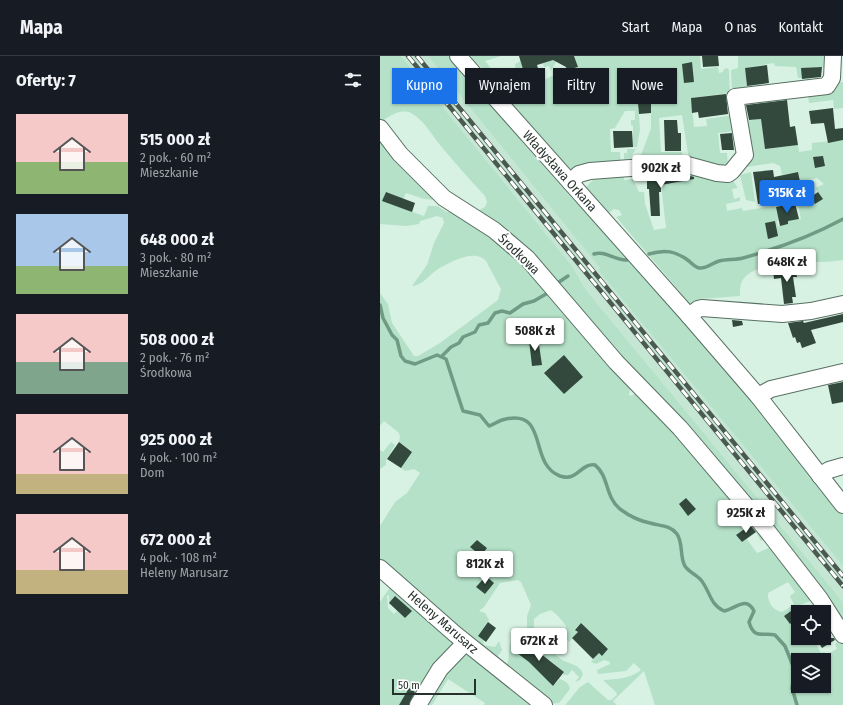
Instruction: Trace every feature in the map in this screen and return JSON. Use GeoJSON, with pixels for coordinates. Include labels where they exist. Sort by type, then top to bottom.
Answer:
{"type":"FeatureCollection","features":[{"type":"Feature","properties":{"kind":"street","name":"Władysława Orkana"},"geometry":{"type":"LineString","coordinates":[[458,56],[662,285],[758,396],[843,505]]}},
{"type":"Feature","properties":{"kind":"street"},"geometry":{"type":"LineString","coordinates":[[570,182],[579,174],[610,168],[684,164],[722,174],[732,171],[745,154],[735,97],[827,86],[832,78],[833,56]]}},
{"type":"Feature","properties":{"kind":"street","name":"Środkowa"},"geometry":{"type":"LineString","coordinates":[[380,128],[400,154],[444,198],[494,230],[527,258],[616,362],[680,428],[765,528],[820,599],[843,635]]}},
{"type":"Feature","properties":{"kind":"street"},"geometry":{"type":"LineString","coordinates":[[689,316],[698,309],[702,308],[782,314],[811,311],[843,304]]}},
{"type":"Feature","properties":{"kind":"street"},"geometry":{"type":"LineString","coordinates":[[758,396],[771,389],[843,372]]}},
{"type":"Feature","properties":{"kind":"street"},"geometry":{"type":"LineString","coordinates":[[820,476],[829,470],[843,466]]}},
{"type":"Feature","properties":{"kind":"street","name":"Heleny Marusarz"},"geometry":{"type":"LineString","coordinates":[[380,568],[465,643],[544,705]]}},
{"type":"Feature","properties":{"kind":"street"},"geometry":{"type":"LineString","coordinates":[[418,705],[440,669],[465,643]]}},
{"type":"Feature","properties":{"kind":"shaded area"},"geometry":{"type":"Polygon","coordinates":[[[380,56],[401,56],[411,68],[392,68],[392,104],[440,104],[572,266],[586,290],[843,602],[843,626],[831,608],[831,605],[829,605],[476,212],[485,207],[487,202],[485,196],[440,145],[424,123],[411,113],[399,112],[380,123],[380,56]]]}},
{"type":"Feature","properties":{"kind":"shaded area"},"geometry":{"type":"Polygon","coordinates":[[[401,56],[428,56],[438,68],[411,68],[401,56]]]}},
{"type":"Feature","properties":{"kind":"shaded area"},"geometry":{"type":"Polygon","coordinates":[[[428,56],[449,56],[456,68],[438,68],[428,56]]]}},
{"type":"Feature","properties":{"kind":"shaded area"},"geometry":{"type":"Polygon","coordinates":[[[472,56],[501,56],[485,61],[491,68],[483,68],[470,58],[472,56]]]}},
{"type":"Feature","properties":{"kind":"shaded area"},"geometry":{"type":"Polygon","coordinates":[[[551,56],[552,60],[557,60],[551,71],[549,66],[544,67],[542,60],[551,56]]]}},
{"type":"Feature","properties":{"kind":"shaded area"},"geometry":{"type":"Polygon","coordinates":[[[574,56],[700,56],[701,69],[718,67],[719,73],[728,68],[730,93],[691,98],[694,127],[707,126],[706,119],[734,115],[735,131],[718,133],[720,153],[727,153],[728,169],[689,160],[682,115],[659,118],[661,152],[682,152],[682,160],[636,161],[640,158],[651,128],[651,104],[677,104],[677,68],[617,68],[617,104],[638,104],[640,129],[637,147],[633,147],[633,126],[631,125],[631,120],[635,120],[635,111],[625,111],[615,128],[610,129],[611,152],[620,152],[621,164],[573,172],[511,104],[545,104],[545,79],[553,76],[553,104],[609,104],[609,68],[578,68],[574,56]]]}},
{"type":"Feature","properties":{"kind":"shaded area"},"geometry":{"type":"Polygon","coordinates":[[[738,56],[830,56],[830,67],[802,68],[802,78],[798,78],[796,67],[775,66],[774,63],[745,68],[747,88],[732,94],[731,70],[738,68],[738,56]]]}},
{"type":"Feature","properties":{"kind":"shaded area"},"geometry":{"type":"Polygon","coordinates":[[[521,61],[523,68],[516,68],[515,64],[521,61]]]}},
{"type":"Feature","properties":{"kind":"shaded area"},"geometry":{"type":"Polygon","coordinates":[[[457,69],[465,73],[465,102],[457,92],[457,69]]]}},
{"type":"Feature","properties":{"kind":"shaded area"},"geometry":{"type":"Polygon","coordinates":[[[834,82],[843,82],[843,108],[834,109],[833,100],[809,103],[808,95],[834,82]]]}},
{"type":"Feature","properties":{"kind":"shaded area"},"geometry":{"type":"Polygon","coordinates":[[[457,92],[465,102],[465,104],[467,104],[600,268],[598,270],[843,566],[843,602],[586,290],[572,266],[440,104],[457,104],[457,92]]]}},
{"type":"Feature","properties":{"kind":"shaded area"},"geometry":{"type":"Polygon","coordinates":[[[467,104],[493,104],[523,138],[521,141],[576,203],[579,201],[760,408],[843,515],[843,566],[598,270],[600,268],[467,104]]]}},
{"type":"Feature","properties":{"kind":"shaded area"},"geometry":{"type":"Polygon","coordinates":[[[761,119],[765,149],[798,145],[799,152],[812,150],[812,143],[843,140],[843,260],[789,263],[760,268],[749,273],[742,281],[740,286],[740,296],[699,299],[699,304],[693,307],[616,217],[622,215],[619,210],[614,209],[609,213],[586,187],[594,179],[624,177],[624,180],[633,179],[639,192],[644,192],[645,204],[654,230],[666,228],[659,168],[672,167],[709,177],[716,182],[733,181],[738,188],[732,189],[734,199],[740,197],[740,201],[726,204],[727,211],[742,208],[743,211],[772,206],[776,207],[779,220],[777,221],[778,226],[788,224],[787,219],[801,219],[798,205],[813,200],[816,204],[822,199],[815,188],[824,184],[817,178],[799,182],[797,172],[782,175],[780,166],[773,163],[740,168],[743,121],[761,119]]]}},
{"type":"Feature","properties":{"kind":"shaded area"},"geometry":{"type":"Polygon","coordinates":[[[380,133],[436,200],[424,199],[406,193],[403,199],[386,192],[383,201],[424,216],[428,206],[437,206],[447,212],[453,211],[500,239],[631,384],[629,395],[630,396],[637,393],[714,476],[764,539],[761,541],[751,524],[736,535],[742,542],[746,538],[757,553],[771,547],[813,600],[800,605],[794,605],[790,596],[795,592],[788,582],[768,593],[768,599],[773,608],[776,610],[782,612],[791,607],[791,611],[784,616],[791,623],[791,645],[817,645],[821,653],[791,653],[791,693],[831,693],[831,653],[830,653],[837,649],[835,644],[837,642],[831,632],[831,623],[843,643],[843,705],[655,705],[644,671],[613,701],[617,705],[565,705],[580,687],[588,682],[608,700],[611,700],[617,695],[616,692],[603,680],[628,677],[641,670],[634,663],[626,671],[598,674],[597,670],[610,664],[610,662],[604,660],[596,664],[591,662],[599,653],[602,656],[608,649],[581,623],[575,629],[578,632],[569,642],[564,636],[566,626],[551,610],[540,614],[534,619],[534,628],[555,642],[556,644],[551,650],[556,655],[564,661],[577,666],[583,674],[580,680],[575,682],[579,677],[572,670],[568,675],[563,675],[564,672],[550,660],[540,671],[553,686],[560,679],[569,685],[570,689],[559,703],[551,704],[506,666],[512,638],[527,633],[527,616],[531,605],[521,582],[518,580],[500,583],[484,607],[479,611],[485,613],[489,620],[478,636],[483,640],[484,645],[495,647],[499,641],[502,650],[496,659],[380,562],[380,526],[395,502],[407,493],[420,473],[414,469],[405,471],[401,468],[412,451],[399,442],[400,436],[398,432],[384,421],[380,426],[380,293],[388,304],[392,323],[414,356],[418,356],[440,343],[498,300],[501,289],[486,261],[481,257],[476,256],[469,256],[449,263],[438,269],[419,284],[412,286],[427,265],[434,243],[444,223],[443,218],[437,216],[420,221],[419,224],[406,226],[380,224],[380,133]],[[477,540],[471,547],[481,556],[487,548],[477,540]]]}},
{"type":"Feature","properties":{"kind":"shaded area"},"geometry":{"type":"Polygon","coordinates":[[[627,149],[636,149],[630,158],[624,160],[624,153],[627,153],[627,149]]]}},
{"type":"Feature","properties":{"kind":"shaded area"},"geometry":{"type":"Polygon","coordinates":[[[751,172],[755,202],[746,200],[740,175],[751,172]]]}},
{"type":"Feature","properties":{"kind":"shaded area"},"geometry":{"type":"Polygon","coordinates":[[[391,442],[395,445],[386,460],[386,465],[380,469],[380,450],[383,452],[391,442]]]}},
{"type":"Feature","properties":{"kind":"shaded area"},"geometry":{"type":"Polygon","coordinates":[[[392,587],[458,645],[417,693],[409,689],[399,705],[380,705],[380,602],[388,590],[392,587]],[[387,595],[388,608],[394,614],[397,611],[405,618],[411,611],[395,596],[389,603],[389,596],[387,595]]]}},
{"type":"Feature","properties":{"kind":"shaded area"},"geometry":{"type":"Polygon","coordinates":[[[463,650],[534,705],[484,705],[485,703],[448,679],[432,705],[421,705],[463,650]]]}},
{"type":"Feature","properties":{"kind":"building"},"geometry":{"type":"Polygon","coordinates":[[[519,56],[574,56],[578,67],[566,68],[553,60],[537,65],[538,68],[523,68],[519,56]]]}},
{"type":"Feature","properties":{"kind":"building"},"geometry":{"type":"Polygon","coordinates":[[[702,56],[718,56],[719,66],[703,67],[702,56]]]}},
{"type":"Feature","properties":{"kind":"building"},"geometry":{"type":"Polygon","coordinates":[[[692,62],[694,82],[684,83],[682,64],[692,62]]]}},
{"type":"Feature","properties":{"kind":"building"},"geometry":{"type":"Polygon","coordinates":[[[767,65],[769,83],[747,86],[745,68],[767,65]]]}},
{"type":"Feature","properties":{"kind":"building"},"geometry":{"type":"Polygon","coordinates":[[[822,67],[821,77],[802,79],[801,68],[822,67]]]}},
{"type":"Feature","properties":{"kind":"building"},"geometry":{"type":"Polygon","coordinates":[[[726,94],[728,114],[699,118],[698,112],[692,113],[691,98],[726,94]]]}},
{"type":"Feature","properties":{"kind":"building"},"geometry":{"type":"Polygon","coordinates":[[[787,100],[790,127],[795,126],[798,145],[765,149],[761,119],[749,120],[746,105],[787,100]]]}},
{"type":"Feature","properties":{"kind":"building"},"geometry":{"type":"Polygon","coordinates":[[[638,104],[651,104],[651,113],[639,114],[638,104]]]}},
{"type":"Feature","properties":{"kind":"building"},"geometry":{"type":"Polygon","coordinates":[[[833,108],[835,129],[843,128],[843,140],[828,143],[824,123],[811,124],[809,111],[833,108]]]}},
{"type":"Feature","properties":{"kind":"building"},"geometry":{"type":"Polygon","coordinates":[[[664,120],[677,120],[678,133],[681,133],[681,151],[665,151],[664,120]]]}},
{"type":"Feature","properties":{"kind":"building"},"geometry":{"type":"Polygon","coordinates":[[[613,131],[632,131],[633,147],[614,148],[613,131]]]}},
{"type":"Feature","properties":{"kind":"building"},"geometry":{"type":"Polygon","coordinates":[[[732,133],[734,150],[722,150],[720,134],[732,133]]]}},
{"type":"Feature","properties":{"kind":"building"},"geometry":{"type":"Polygon","coordinates":[[[823,156],[825,166],[815,168],[813,157],[823,156]]]}},
{"type":"Feature","properties":{"kind":"building"},"geometry":{"type":"Polygon","coordinates":[[[773,170],[774,177],[798,172],[803,196],[793,198],[790,185],[771,188],[773,202],[758,204],[753,172],[773,170]]]}},
{"type":"Feature","properties":{"kind":"building"},"geometry":{"type":"Polygon","coordinates":[[[683,174],[694,177],[694,179],[661,185],[661,192],[659,192],[660,216],[651,216],[649,189],[647,189],[647,176],[683,174]]]}},
{"type":"Feature","properties":{"kind":"building"},"geometry":{"type":"Polygon","coordinates":[[[386,192],[415,203],[412,212],[382,201],[386,192]]]}},
{"type":"Feature","properties":{"kind":"building"},"geometry":{"type":"Polygon","coordinates":[[[818,192],[823,199],[815,204],[811,197],[818,192]]]}},
{"type":"Feature","properties":{"kind":"building"},"geometry":{"type":"Polygon","coordinates":[[[795,203],[799,219],[788,221],[788,224],[780,226],[776,207],[795,203]]]}},
{"type":"Feature","properties":{"kind":"building"},"geometry":{"type":"Polygon","coordinates":[[[775,221],[778,236],[768,239],[765,223],[775,221]]]}},
{"type":"Feature","properties":{"kind":"building"},"geometry":{"type":"Polygon","coordinates":[[[795,266],[797,277],[793,277],[796,297],[792,297],[793,303],[784,304],[781,278],[774,279],[773,270],[795,266]]]}},
{"type":"Feature","properties":{"kind":"building"},"geometry":{"type":"Polygon","coordinates":[[[843,314],[843,322],[811,330],[816,343],[802,348],[800,342],[797,343],[795,337],[793,338],[788,323],[803,321],[804,323],[843,314]]]}},
{"type":"Feature","properties":{"kind":"building"},"geometry":{"type":"Polygon","coordinates":[[[732,320],[742,321],[743,325],[733,327],[732,320]]]}},
{"type":"Feature","properties":{"kind":"building"},"geometry":{"type":"Polygon","coordinates":[[[538,338],[542,365],[532,366],[529,340],[538,338]]]}},
{"type":"Feature","properties":{"kind":"building"},"geometry":{"type":"Polygon","coordinates":[[[564,355],[583,377],[564,394],[544,373],[564,355]]]}},
{"type":"Feature","properties":{"kind":"building"},"geometry":{"type":"Polygon","coordinates":[[[843,382],[843,402],[832,404],[828,385],[843,382]]]}},
{"type":"Feature","properties":{"kind":"building"},"geometry":{"type":"Polygon","coordinates":[[[399,442],[412,452],[401,468],[387,459],[399,442]]]}},
{"type":"Feature","properties":{"kind":"building"},"geometry":{"type":"Polygon","coordinates":[[[686,498],[696,509],[688,516],[679,504],[686,498]]]}},
{"type":"Feature","properties":{"kind":"building"},"geometry":{"type":"Polygon","coordinates":[[[750,525],[756,532],[742,542],[736,535],[750,525]]]}},
{"type":"Feature","properties":{"kind":"building"},"geometry":{"type":"Polygon","coordinates":[[[477,540],[487,548],[481,556],[470,547],[477,540]]]}},
{"type":"Feature","properties":{"kind":"building"},"geometry":{"type":"Polygon","coordinates":[[[486,576],[494,583],[485,594],[476,587],[486,576]]]}},
{"type":"Feature","properties":{"kind":"building"},"geometry":{"type":"Polygon","coordinates":[[[395,596],[412,611],[405,618],[389,603],[395,596]]]}},
{"type":"Feature","properties":{"kind":"building"},"geometry":{"type":"Polygon","coordinates":[[[791,611],[791,623],[790,624],[784,616],[791,611]]]}},
{"type":"Feature","properties":{"kind":"building"},"geometry":{"type":"Polygon","coordinates":[[[488,622],[496,628],[486,642],[478,636],[488,622]]]}},
{"type":"Feature","properties":{"kind":"building"},"geometry":{"type":"Polygon","coordinates":[[[581,623],[608,649],[602,656],[599,653],[593,659],[572,638],[578,632],[575,630],[581,623]]]}},
{"type":"Feature","properties":{"kind":"building"},"geometry":{"type":"Polygon","coordinates":[[[831,638],[834,638],[835,640],[831,642],[831,638]]]}},
{"type":"Feature","properties":{"kind":"building"},"geometry":{"type":"Polygon","coordinates":[[[522,639],[564,672],[553,686],[529,662],[513,650],[522,639]]]}},
{"type":"Feature","properties":{"kind":"building"},"geometry":{"type":"Polygon","coordinates":[[[820,645],[827,645],[822,648],[820,645]]]}},
{"type":"Feature","properties":{"kind":"building"},"geometry":{"type":"Polygon","coordinates":[[[409,688],[415,692],[409,705],[399,705],[409,688]]]}},
{"type":"Feature","properties":{"kind":"waterway"},"geometry":{"type":"LineString","coordinates":[[649,254],[665,251],[675,253],[698,268],[705,268],[719,261],[743,258],[782,246],[806,237],[843,219]]}},
{"type":"Feature","properties":{"kind":"waterway"},"geometry":{"type":"LineString","coordinates":[[594,254],[602,253],[618,259],[627,260]]}},
{"type":"Feature","properties":{"kind":"waterway"},"geometry":{"type":"LineString","coordinates":[[559,282],[568,276]]}},
{"type":"Feature","properties":{"kind":"waterway"},"geometry":{"type":"LineString","coordinates":[[442,356],[451,347],[459,343],[463,337],[475,332],[479,325],[488,323],[495,313],[502,311],[510,313],[523,304],[534,301],[546,294]]}},
{"type":"Feature","properties":{"kind":"waterway"},"geometry":{"type":"LineString","coordinates":[[380,305],[383,318],[392,335],[397,340],[401,356],[405,361],[415,364],[437,355],[446,359],[463,411],[480,415],[489,426],[506,419],[519,418],[528,422],[534,430],[544,461],[550,470],[560,476],[571,477],[586,467],[595,465],[603,475],[612,499],[620,509],[630,516],[646,522],[668,527],[674,531],[680,541],[685,566],[701,580],[716,605],[724,611],[740,604],[748,604],[754,611],[749,622],[753,631],[759,634],[775,635],[785,646],[795,671],[792,688],[797,705]]}},
{"type":"Feature","properties":{"kind":"railway"},"geometry":{"type":"LineString","coordinates":[[408,56],[843,586]]}},
{"type":"Feature","properties":{"kind":"railway"},"geometry":{"type":"LineString","coordinates":[[417,56],[843,576]]}}]}
